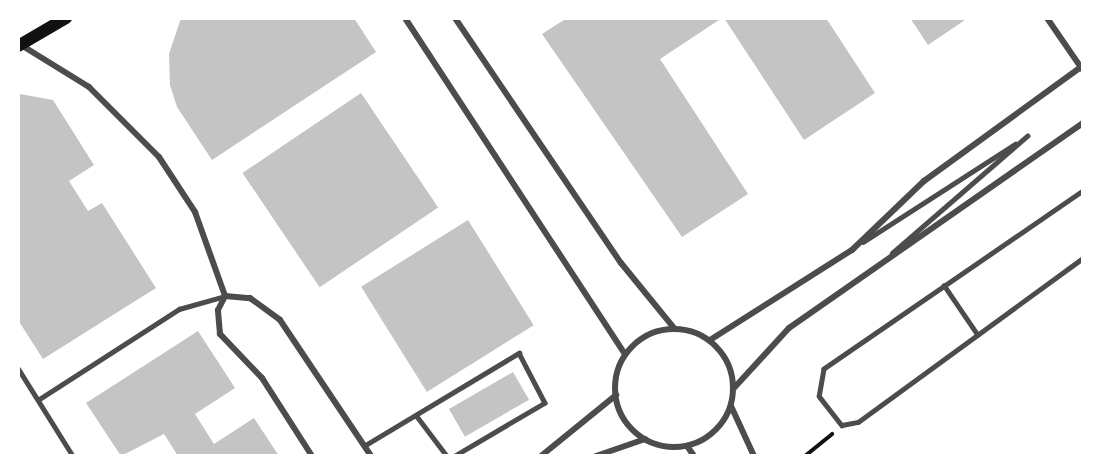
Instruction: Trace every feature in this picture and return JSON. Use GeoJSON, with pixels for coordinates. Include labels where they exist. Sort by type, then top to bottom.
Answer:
{"type":"FeatureCollection","features":[{"type":"Feature","properties":{"kind":"main road"},"geometry":{"type":"LineString","coordinates":[[19,45],[66,18]]}},
{"type":"Feature","properties":{"kind":"street"},"geometry":{"type":"LineString","coordinates":[[405,18],[625,354]]}},
{"type":"Feature","properties":{"kind":"street"},"geometry":{"type":"LineString","coordinates":[[455,18],[621,264],[674,328]]}},
{"type":"Feature","properties":{"kind":"street"},"geometry":{"type":"LineString","coordinates":[[710,340],[852,250],[924,181],[1082,68],[1047,18]]}},
{"type":"Feature","properties":{"kind":"street"},"geometry":{"type":"LineString","coordinates":[[19,45],[89,87],[159,157],[195,212],[225,296],[218,310],[220,334],[262,378],[312,456]]}},
{"type":"Feature","properties":{"kind":"street"},"geometry":{"type":"LineString","coordinates":[[734,388],[789,328],[861,280],[1083,123]]}},
{"type":"Feature","properties":{"kind":"street"},"geometry":{"type":"LineString","coordinates":[[225,296],[250,298],[280,320],[371,456]]}},
{"type":"Feature","properties":{"kind":"street"},"geometry":{"type":"LineString","coordinates":[[596,456],[645,439],[687,446],[721,424],[731,406],[734,388],[727,362],[710,340],[674,328],[655,331],[625,354],[616,395],[631,428],[645,439]]}},
{"type":"Feature","properties":{"kind":"street"},"geometry":{"type":"LineString","coordinates":[[541,456],[616,395]]}},
{"type":"Feature","properties":{"kind":"street"},"geometry":{"type":"LineString","coordinates":[[731,406],[754,456]]}},
{"type":"Feature","properties":{"kind":"street"},"geometry":{"type":"LineString","coordinates":[[687,446],[694,456]]}},
{"type":"Feature","properties":{"kind":"lane"},"geometry":{"type":"LineString","coordinates":[[852,250],[1027,136],[861,280]]}},
{"type":"Feature","properties":{"kind":"lane"},"geometry":{"type":"LineString","coordinates":[[1083,191],[824,369],[819,396],[842,425],[858,422],[1083,258]]}},
{"type":"Feature","properties":{"kind":"lane"},"geometry":{"type":"LineString","coordinates":[[944,285],[978,335]]}},
{"type":"Feature","properties":{"kind":"lane"},"geometry":{"type":"LineString","coordinates":[[38,400],[179,309],[225,296]]}},
{"type":"Feature","properties":{"kind":"lane"},"geometry":{"type":"LineString","coordinates":[[364,446],[519,353],[545,403],[455,456]]}},
{"type":"Feature","properties":{"kind":"lane"},"geometry":{"type":"LineString","coordinates":[[18,368],[73,456]]}},
{"type":"Feature","properties":{"kind":"lane"},"geometry":{"type":"LineString","coordinates":[[416,415],[447,456]]}},
{"type":"Feature","properties":{"kind":"path"},"geometry":{"type":"LineString","coordinates":[[805,456],[842,425]]}},
{"type":"Feature","properties":{"kind":"building"},"geometry":{"type":"Polygon","coordinates":[[[181,18],[354,18],[376,52],[212,160],[177,107],[170,85],[169,54],[181,18]]]}},
{"type":"Feature","properties":{"kind":"building"},"geometry":{"type":"Polygon","coordinates":[[[567,18],[722,18],[660,59],[748,194],[682,237],[542,34],[567,18]]]}},
{"type":"Feature","properties":{"kind":"building"},"geometry":{"type":"Polygon","coordinates":[[[724,18],[826,18],[875,93],[804,140],[724,18]]]}},
{"type":"Feature","properties":{"kind":"building"},"geometry":{"type":"Polygon","coordinates":[[[910,18],[968,18],[928,45],[910,18]]]}},
{"type":"Feature","properties":{"kind":"building"},"geometry":{"type":"Polygon","coordinates":[[[361,93],[438,207],[320,287],[242,173],[361,93]]]}},
{"type":"Feature","properties":{"kind":"building"},"geometry":{"type":"Polygon","coordinates":[[[20,94],[53,100],[94,165],[69,181],[88,211],[102,203],[156,288],[43,359],[18,320],[20,94]]]}},
{"type":"Feature","properties":{"kind":"building"},"geometry":{"type":"Polygon","coordinates":[[[468,220],[534,325],[427,392],[361,287],[468,220]]]}},
{"type":"Feature","properties":{"kind":"building"},"geometry":{"type":"Polygon","coordinates":[[[198,331],[235,388],[195,414],[214,444],[254,418],[279,456],[178,456],[164,434],[121,456],[86,403],[198,331]]]}},
{"type":"Feature","properties":{"kind":"building"},"geometry":{"type":"Polygon","coordinates":[[[513,372],[529,400],[465,437],[449,409],[513,372]]]}}]}
